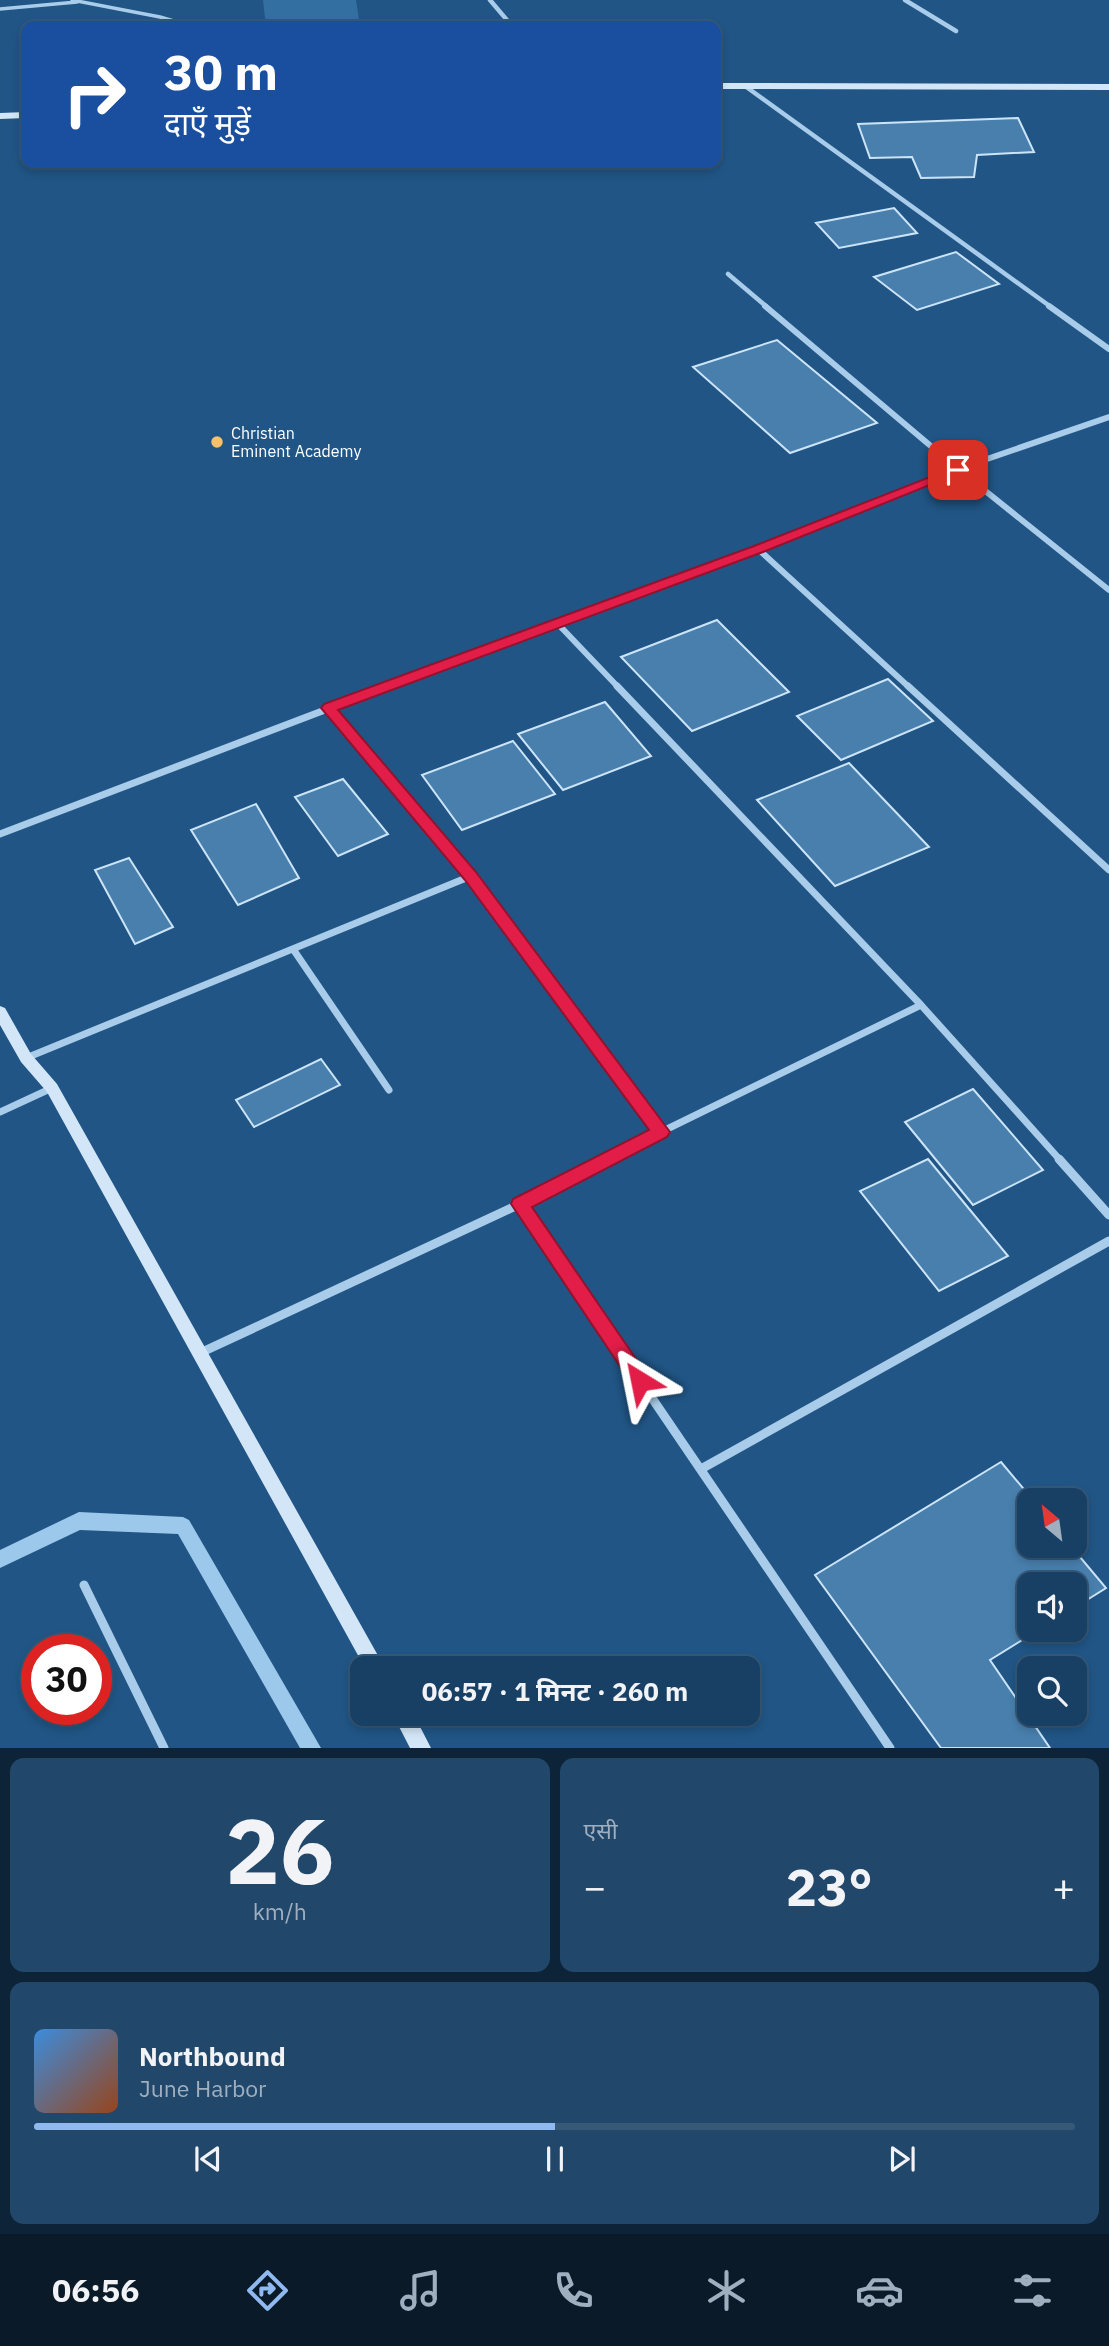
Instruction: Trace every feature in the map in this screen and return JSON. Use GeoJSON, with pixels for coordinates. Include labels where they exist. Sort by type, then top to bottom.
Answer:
{"type":"FeatureCollection","features":[{"type":"Feature","properties":{"kind":"street"},"geometry":{"type":"LineString","coordinates":[[490,0],[508,21]]}},
{"type":"Feature","properties":{"kind":"street"},"geometry":{"type":"LineString","coordinates":[[905,0],[956,31]]}},
{"type":"Feature","properties":{"kind":"street"},"geometry":{"type":"LineString","coordinates":[[721,86],[1109,87]]}},
{"type":"Feature","properties":{"kind":"street"},"geometry":{"type":"LineString","coordinates":[[745,86],[1109,349]]}},
{"type":"Feature","properties":{"kind":"street"},"geometry":{"type":"LineString","coordinates":[[0,116],[21,115]]}},
{"type":"Feature","properties":{"kind":"street"},"geometry":{"type":"LineString","coordinates":[[728,274],[958,470],[1109,590]]}},
{"type":"Feature","properties":{"kind":"street"},"geometry":{"type":"LineString","coordinates":[[0,834],[329,708],[758,549],[958,470],[1109,416]]}},
{"type":"Feature","properties":{"kind":"street"},"geometry":{"type":"LineString","coordinates":[[758,549],[1109,870]]}},
{"type":"Feature","properties":{"kind":"street"},"geometry":{"type":"LineString","coordinates":[[558,624],[921,1005],[1109,1215]]}},
{"type":"Feature","properties":{"kind":"street"},"geometry":{"type":"LineString","coordinates":[[329,708],[471,876],[661,1132]]}},
{"type":"Feature","properties":{"kind":"street"},"geometry":{"type":"LineString","coordinates":[[26,1058],[471,876]]}},
{"type":"Feature","properties":{"kind":"street"},"geometry":{"type":"LineString","coordinates":[[293,949],[390,1090]]}},
{"type":"Feature","properties":{"kind":"street"},"geometry":{"type":"LineString","coordinates":[[200,1353],[520,1204],[921,1005]]}},
{"type":"Feature","properties":{"kind":"street"},"geometry":{"type":"LineString","coordinates":[[0,1012],[26,1058],[52,1088],[369,1656]]}},
{"type":"Feature","properties":{"kind":"street"},"geometry":{"type":"LineString","coordinates":[[0,1112],[52,1088]]}},
{"type":"Feature","properties":{"kind":"street"},"geometry":{"type":"LineString","coordinates":[[520,1204],[890,1748]]}},
{"type":"Feature","properties":{"kind":"street"},"geometry":{"type":"LineString","coordinates":[[701,1469],[1109,1241]]}},
{"type":"Feature","properties":{"kind":"street"},"geometry":{"type":"LineString","coordinates":[[84,1586],[164,1748]]}},
{"type":"Feature","properties":{"kind":"street"},"geometry":{"type":"LineString","coordinates":[[409,1726],[421,1748]]}},
{"type":"Feature","properties":{"kind":"lane"},"geometry":{"type":"LineString","coordinates":[[72,0],[174,21]]}},
{"type":"Feature","properties":{"kind":"lane"},"geometry":{"type":"LineString","coordinates":[[0,9],[85,1]]}},
{"type":"Feature","properties":{"kind":"shaded area"},"geometry":{"type":"Polygon","coordinates":[[[263,0],[356,0],[359,21],[265,21],[263,0]]]}},
{"type":"Feature","properties":{"kind":"building"},"geometry":{"type":"Polygon","coordinates":[[[1018,118],[1034,152],[977,155],[974,177],[921,178],[912,157],[870,158],[858,124],[1018,118]]]}},
{"type":"Feature","properties":{"kind":"building"},"geometry":{"type":"Polygon","coordinates":[[[894,208],[917,233],[839,248],[816,223],[894,208]]]}},
{"type":"Feature","properties":{"kind":"building"},"geometry":{"type":"Polygon","coordinates":[[[956,252],[999,284],[917,310],[874,277],[956,252]]]}},
{"type":"Feature","properties":{"kind":"building"},"geometry":{"type":"Polygon","coordinates":[[[777,340],[877,423],[790,453],[693,367],[777,340]]]}},
{"type":"Feature","properties":{"kind":"building"},"geometry":{"type":"Polygon","coordinates":[[[717,620],[789,692],[692,731],[621,657],[717,620]]]}},
{"type":"Feature","properties":{"kind":"building"},"geometry":{"type":"Polygon","coordinates":[[[888,679],[933,721],[841,760],[797,716],[888,679]]]}},
{"type":"Feature","properties":{"kind":"building"},"geometry":{"type":"Polygon","coordinates":[[[605,702],[651,756],[563,790],[518,734],[605,702]]]}},
{"type":"Feature","properties":{"kind":"building"},"geometry":{"type":"Polygon","coordinates":[[[513,741],[555,794],[462,830],[422,775],[513,741]]]}},
{"type":"Feature","properties":{"kind":"building"},"geometry":{"type":"Polygon","coordinates":[[[849,763],[929,847],[835,886],[757,800],[849,763]]]}},
{"type":"Feature","properties":{"kind":"building"},"geometry":{"type":"Polygon","coordinates":[[[343,779],[388,834],[338,856],[295,797],[343,779]]]}},
{"type":"Feature","properties":{"kind":"building"},"geometry":{"type":"Polygon","coordinates":[[[256,804],[299,878],[238,905],[191,830],[256,804]]]}},
{"type":"Feature","properties":{"kind":"building"},"geometry":{"type":"Polygon","coordinates":[[[129,858],[173,927],[135,944],[95,870],[129,858]]]}},
{"type":"Feature","properties":{"kind":"building"},"geometry":{"type":"Polygon","coordinates":[[[321,1059],[340,1085],[254,1127],[236,1100],[321,1059]]]}},
{"type":"Feature","properties":{"kind":"building"},"geometry":{"type":"Polygon","coordinates":[[[973,1089],[1043,1170],[973,1205],[905,1122],[973,1089]]]}},
{"type":"Feature","properties":{"kind":"building"},"geometry":{"type":"Polygon","coordinates":[[[928,1159],[1008,1256],[939,1291],[860,1191],[928,1159]]]}},
{"type":"Feature","properties":{"kind":"building"},"geometry":{"type":"Polygon","coordinates":[[[1001,1462],[1023,1488],[1017,1488],[1017,1558],[1081,1558],[1106,1588],[1087,1600],[1087,1572],[1017,1572],[1019,1642],[990,1660],[1017,1700],[1017,1726],[1035,1726],[1050,1748],[941,1748],[815,1575],[1001,1462]]]}},
{"type":"Feature","properties":{"kind":"waterway"},"geometry":{"type":"LineString","coordinates":[[0,1559],[79,1521],[183,1526],[311,1748]]}},
{"type":"Feature","properties":{"kind":"place","name":"Christian Eminent Academy"},"geometry":{"type":"Point","coordinates":[217,442]}},
{"type":"Feature","properties":{"kind":"route"},"geometry":{"type":"LineString","coordinates":[[640,1381],[520,1204],[661,1132],[471,876],[329,708],[758,549],[958,470]]}}]}
